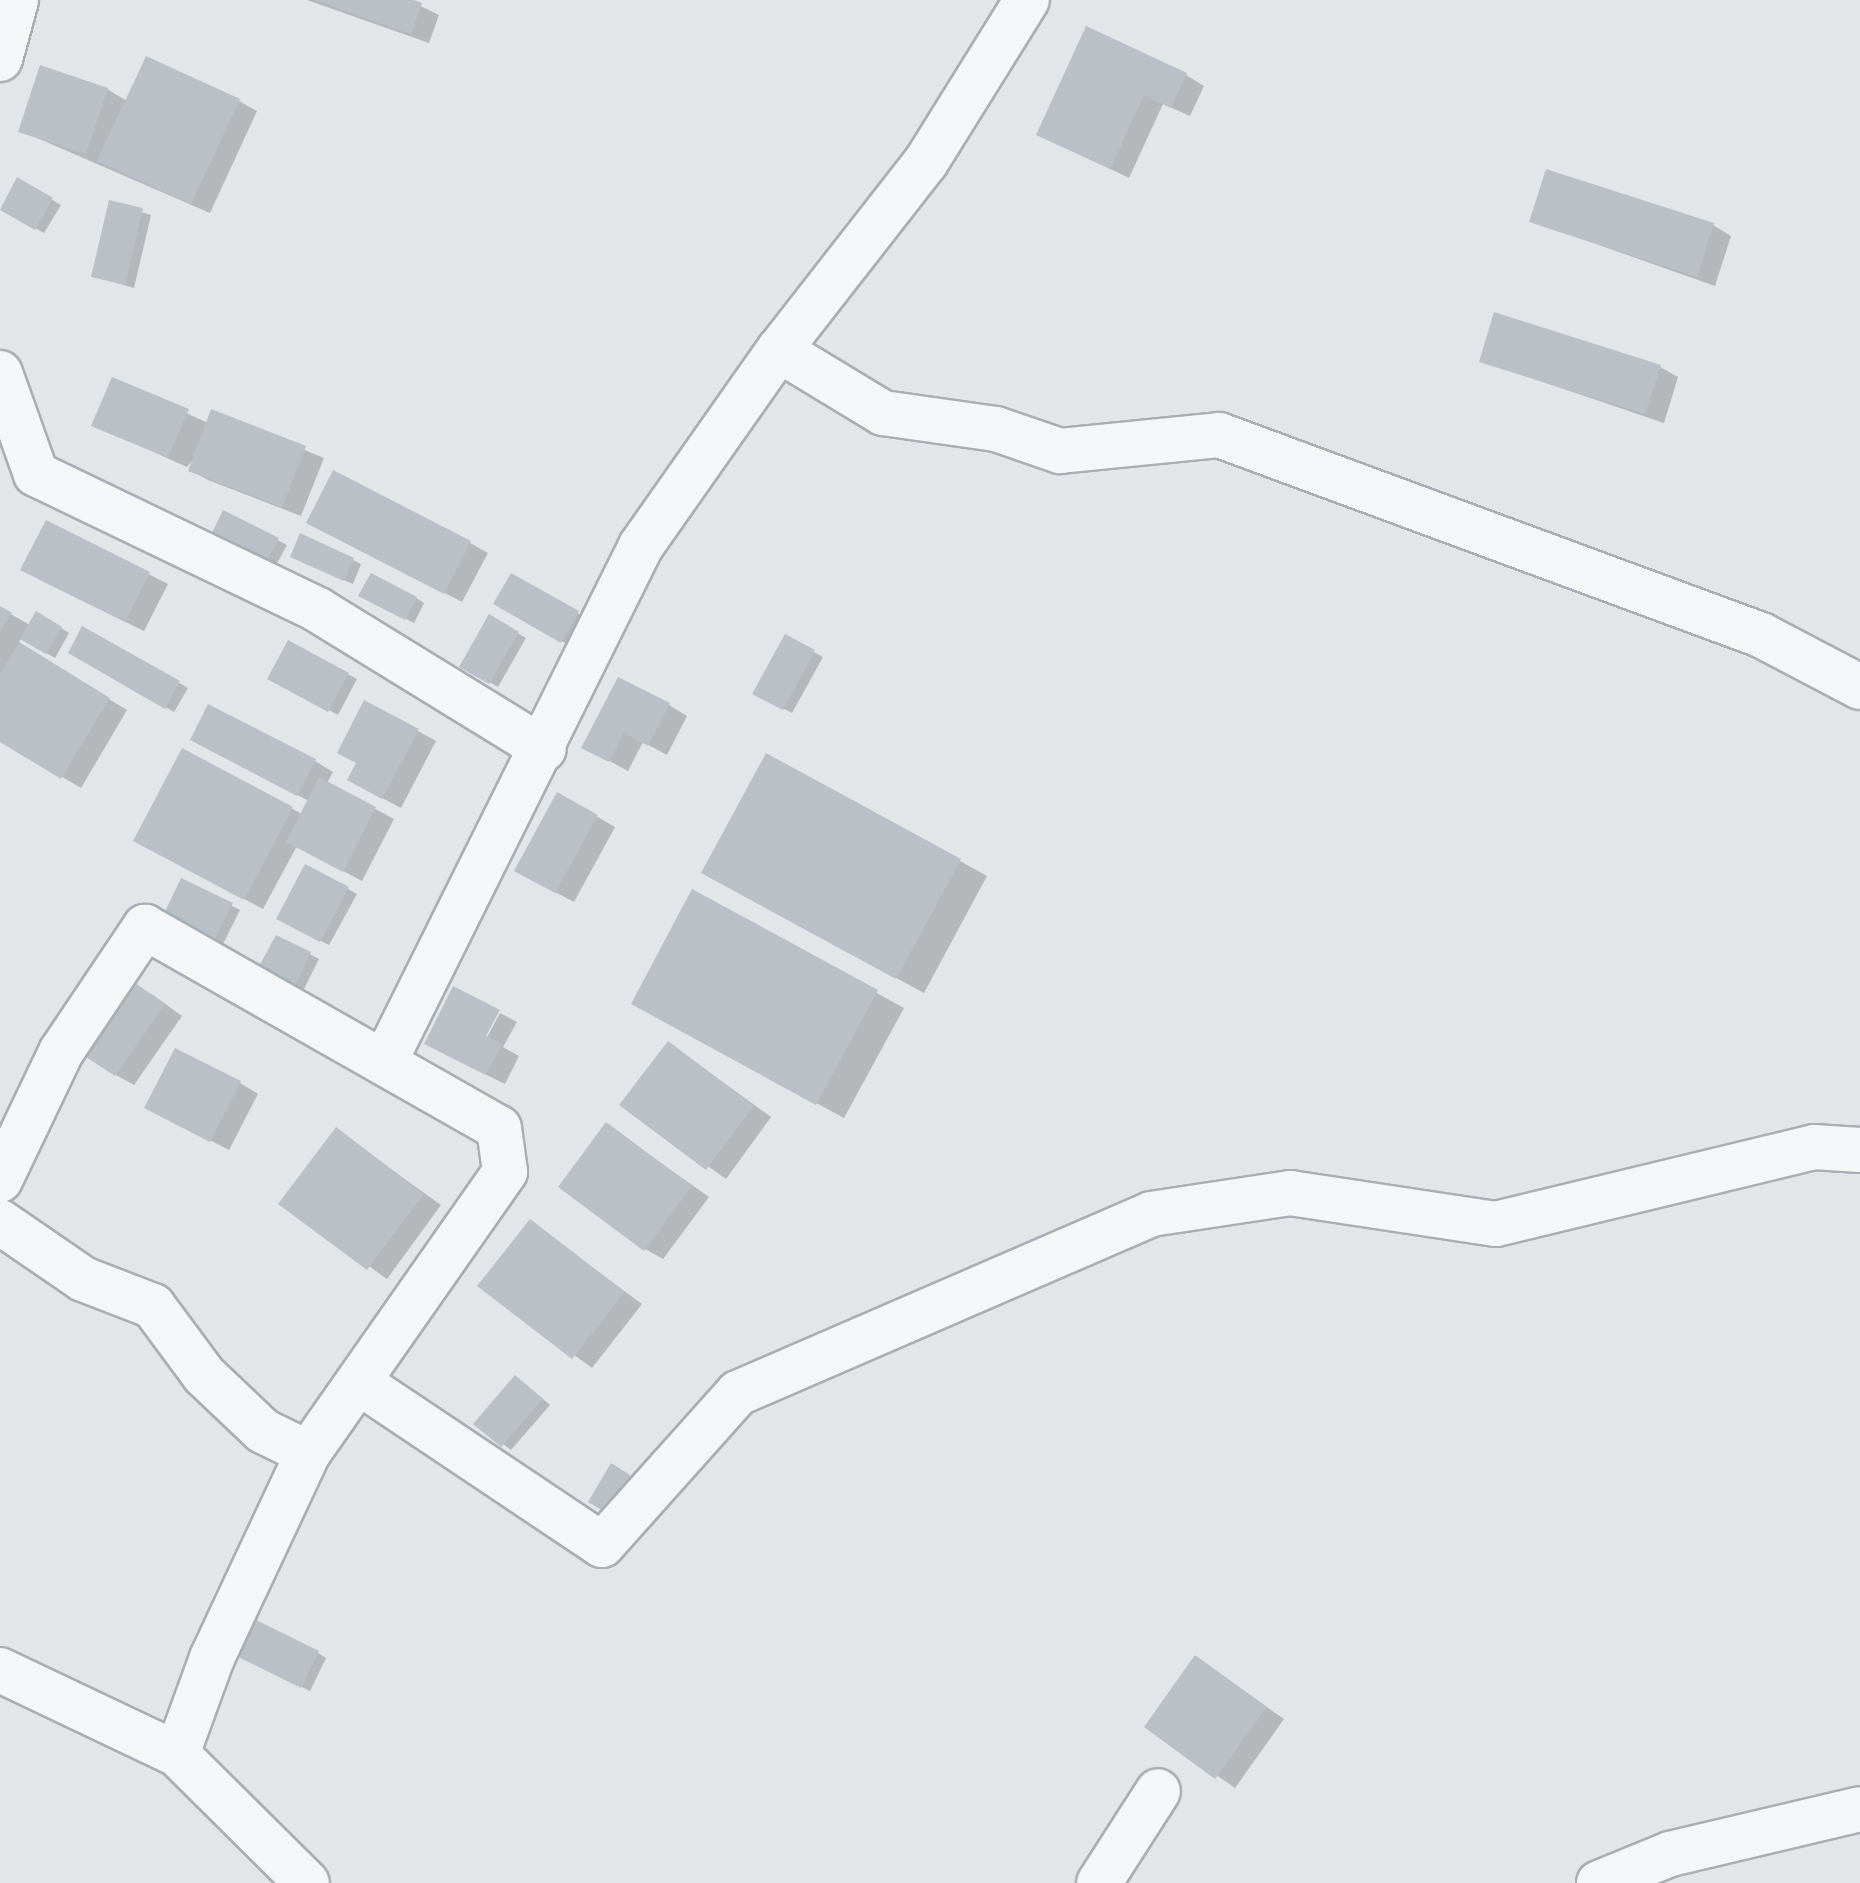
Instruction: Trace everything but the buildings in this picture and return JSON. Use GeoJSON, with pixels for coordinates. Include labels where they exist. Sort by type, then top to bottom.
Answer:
{"type":"FeatureCollection","features":[{"type":"Feature","properties":{"kind":"street"},"geometry":{"type":"LineString","coordinates":[[0,59],[16,0]]}},
{"type":"Feature","properties":{"kind":"street"},"geometry":{"type":"LineString","coordinates":[[385,1061],[544,749],[641,546],[779,350],[926,162],[1027,0]]}},
{"type":"Feature","properties":{"kind":"street"},"geometry":{"type":"LineString","coordinates":[[779,350],[883,413],[996,429],[1060,451],[1219,435],[1761,635],[1860,687]]}},
{"type":"Feature","properties":{"kind":"street"},"geometry":{"type":"LineString","coordinates":[[0,373],[36,474],[318,610],[544,749]]}},
{"type":"Feature","properties":{"kind":"street"},"geometry":{"type":"LineString","coordinates":[[0,1180],[61,1052],[145,927],[499,1128],[505,1172],[308,1453],[212,1658],[177,1754]]}},
{"type":"Feature","properties":{"kind":"street"},"geometry":{"type":"LineString","coordinates":[[360,1383],[602,1545],[738,1393],[1151,1214],[1290,1193],[1496,1224],[1814,1147],[1860,1150]]}},
{"type":"Feature","properties":{"kind":"street"},"geometry":{"type":"LineString","coordinates":[[0,1222],[83,1279],[153,1306],[204,1375],[263,1431],[308,1453]]}},
{"type":"Feature","properties":{"kind":"street"},"geometry":{"type":"LineString","coordinates":[[0,1670],[177,1754],[307,1883]]}},
{"type":"Feature","properties":{"kind":"street"},"geometry":{"type":"LineString","coordinates":[[1099,1883],[1158,1791]]}},
{"type":"Feature","properties":{"kind":"street"},"geometry":{"type":"LineString","coordinates":[[1599,1883],[1670,1854],[1860,1809]]}}]}
